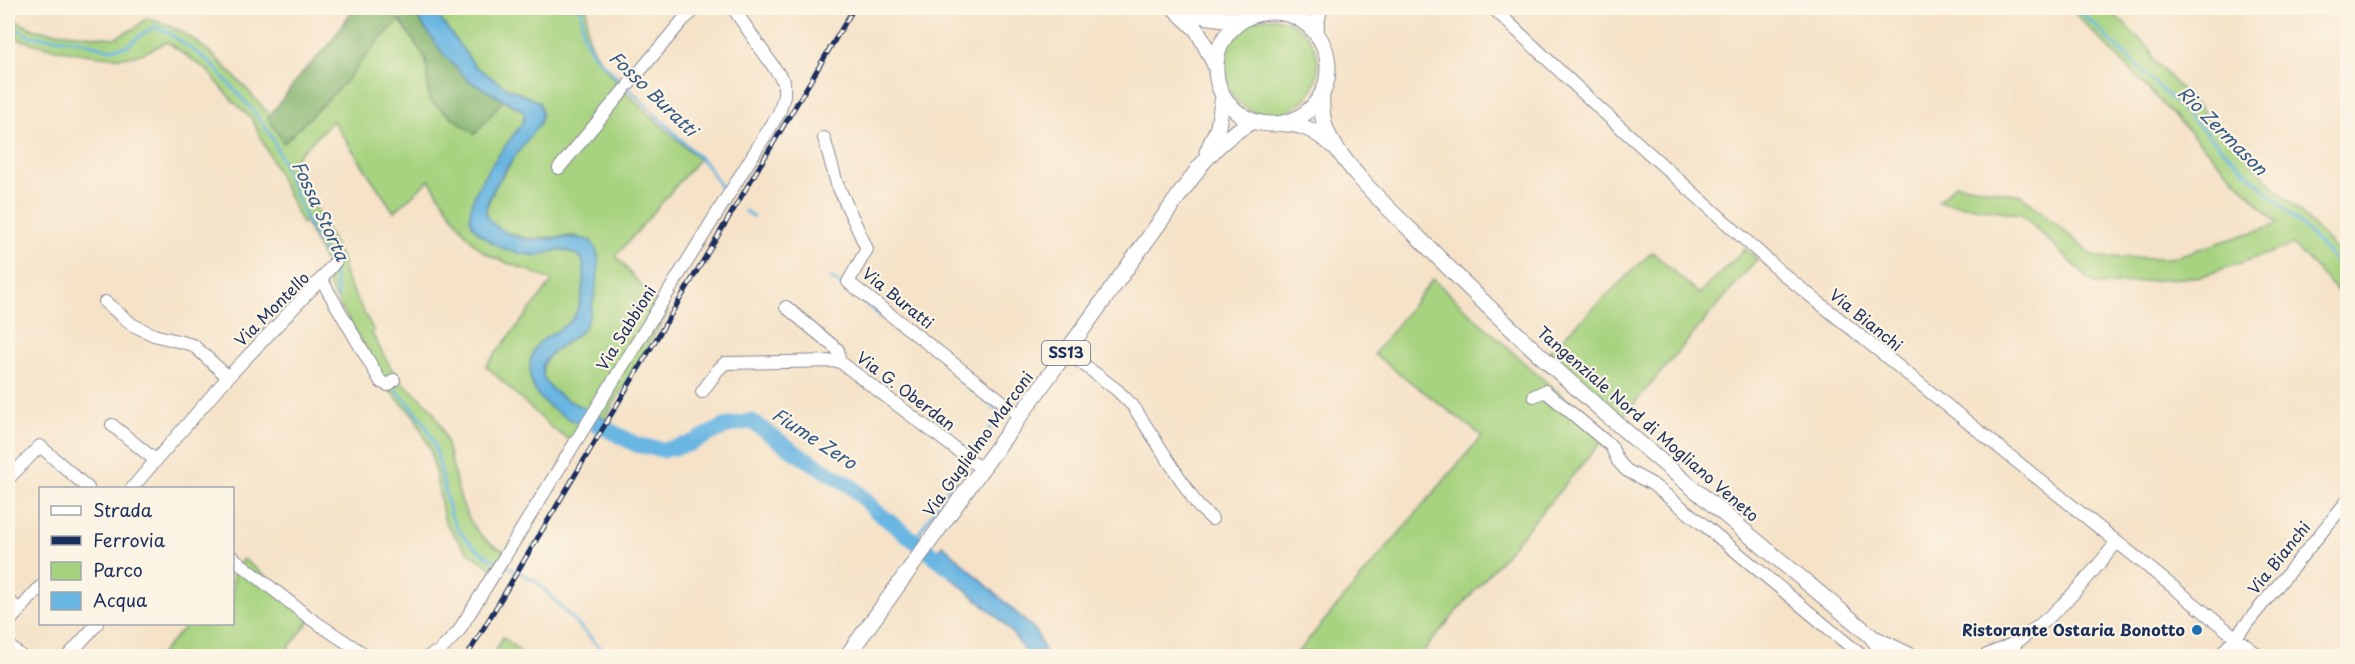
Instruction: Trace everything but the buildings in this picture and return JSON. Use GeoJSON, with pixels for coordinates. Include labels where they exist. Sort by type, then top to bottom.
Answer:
{"type":"FeatureCollection","features":[{"type":"Feature","properties":{"kind":"main road","name":"Via Guglielmo Marconi"},"geometry":{"type":"LineString","coordinates":[[1174,8],[1197,30],[1215,65],[1222,96],[1218,127],[1201,165]]}},
{"type":"Feature","properties":{"kind":"main road"},"geometry":{"type":"LineString","coordinates":[[1181,8],[1204,17],[1219,19],[1245,19],[1262,13],[1286,10],[1317,35]]}},
{"type":"Feature","properties":{"kind":"main road"},"geometry":{"type":"LineString","coordinates":[[1222,96],[1234,110],[1253,121],[1269,125],[1282,124],[1307,112],[1322,94],[1326,82],[1328,64],[1317,35],[1316,25],[1320,8]]}},
{"type":"Feature","properties":{"kind":"main road"},"geometry":{"type":"LineString","coordinates":[[1215,65],[1226,35],[1245,19]]}},
{"type":"Feature","properties":{"kind":"main road","name":"Tangenziale Nord di Mogliano Veneto"},"geometry":{"type":"LineString","coordinates":[[1322,94],[1323,120],[1338,150]]}},
{"type":"Feature","properties":{"kind":"main road","name":"Via Guglielmo Marconi"},"geometry":{"type":"LineString","coordinates":[[847,657],[1201,165],[1221,142],[1253,121]]}},
{"type":"Feature","properties":{"kind":"main road","name":"Tangenziale Nord di Mogliano Veneto"},"geometry":{"type":"LineString","coordinates":[[1282,124],[1293,124],[1311,130],[1338,150],[1369,186],[1464,283],[1563,378],[1871,636]]}},
{"type":"Feature","properties":{"kind":"main road"},"geometry":{"type":"LineString","coordinates":[[1871,636],[1886,657]]}},
{"type":"Feature","properties":{"kind":"main road"},"geometry":{"type":"LineString","coordinates":[[1871,636],[1911,657]]}},
{"type":"Feature","properties":{"kind":"street"},"geometry":{"type":"LineString","coordinates":[[559,168],[683,21],[697,8]]}},
{"type":"Feature","properties":{"kind":"street","name":"Via Sabbioni"},"geometry":{"type":"LineString","coordinates":[[429,657],[440,651],[458,632],[779,113],[784,96],[784,82],[733,8]]}},
{"type":"Feature","properties":{"kind":"street","name":"Via Bianchi"},"geometry":{"type":"LineString","coordinates":[[1493,8],[1599,108],[1782,273],[2259,657]]}},
{"type":"Feature","properties":{"kind":"street","name":"Via Buratti"},"geometry":{"type":"LineString","coordinates":[[824,138],[837,184],[867,249],[848,282],[1020,415]]}},
{"type":"Feature","properties":{"kind":"street","name":"Via Montello"},"geometry":{"type":"LineString","coordinates":[[138,486],[155,460],[228,377],[330,268],[381,382],[391,382]]}},
{"type":"Feature","properties":{"kind":"street"},"geometry":{"type":"LineString","coordinates":[[105,302],[133,325],[154,335],[193,345],[228,377]]}},
{"type":"Feature","properties":{"kind":"street","name":"Via G. Oberdan"},"geometry":{"type":"LineString","coordinates":[[786,307],[838,350],[839,361]]}},
{"type":"Feature","properties":{"kind":"street"},"geometry":{"type":"LineString","coordinates":[[1067,352],[1117,390],[1133,406],[1198,506],[1212,519]]}},
{"type":"Feature","properties":{"kind":"street","name":"Via G. Oberdan"},"geometry":{"type":"LineString","coordinates":[[702,393],[717,370],[725,363],[839,361],[982,469]]}},
{"type":"Feature","properties":{"kind":"street"},"geometry":{"type":"LineString","coordinates":[[1534,396],[1545,391],[1611,446],[1618,461],[1626,470],[1652,484],[1704,525],[1862,657]]}},
{"type":"Feature","properties":{"kind":"street"},"geometry":{"type":"LineString","coordinates":[[111,425],[155,460]]}},
{"type":"Feature","properties":{"kind":"street"},"geometry":{"type":"LineString","coordinates":[[8,479],[40,446],[86,487]]}},
{"type":"Feature","properties":{"kind":"street","name":"Via Bianchi"},"geometry":{"type":"LineString","coordinates":[[2220,657],[2348,500]]}},
{"type":"Feature","properties":{"kind":"street"},"geometry":{"type":"LineString","coordinates":[[1985,657],[2017,642],[2076,593],[2116,543]]}},
{"type":"Feature","properties":{"kind":"street"},"geometry":{"type":"LineString","coordinates":[[234,559],[311,619],[368,657]]}},
{"type":"Feature","properties":{"kind":"street"},"geometry":{"type":"LineString","coordinates":[[8,622],[39,588]]}},
{"type":"Feature","properties":{"kind":"street"},"geometry":{"type":"LineString","coordinates":[[8,600],[19,610]]}},
{"type":"Feature","properties":{"kind":"street"},"geometry":{"type":"LineString","coordinates":[[68,657],[96,625]]}},
{"type":"Feature","properties":{"kind":"street"},"geometry":{"type":"LineString","coordinates":[[2008,657],[2017,642]]}},
{"type":"Feature","properties":{"kind":"street"},"geometry":{"type":"LineString","coordinates":[[8,645],[21,657]]}},
{"type":"Feature","properties":{"kind":"green space"},"geometry":{"type":"Polygon","coordinates":[[[354,8],[411,8],[423,26],[469,81],[503,100],[475,134],[429,100],[426,59],[400,20],[378,41],[347,80],[284,143],[268,118],[303,72],[328,46],[354,8]]]}},
{"type":"Feature","properties":{"kind":"green space"},"geometry":{"type":"Polygon","coordinates":[[[432,8],[587,8],[588,35],[594,51],[605,67],[636,102],[699,159],[616,256],[651,297],[668,312],[605,419],[556,394],[546,383],[543,372],[544,363],[549,355],[574,336],[586,322],[596,280],[598,254],[577,236],[525,238],[501,231],[487,218],[486,209],[495,187],[511,163],[539,102],[504,86],[475,66],[432,8]]]}},
{"type":"Feature","properties":{"kind":"green space"},"geometry":{"type":"Polygon","coordinates":[[[2070,8],[2108,8],[2151,50],[2153,60],[2347,261],[2347,301],[2293,245],[2202,276],[2106,285],[2094,284],[2021,214],[1938,202],[1956,184],[2021,195],[2095,257],[2171,258],[2278,224],[2070,8]]]}},
{"type":"Feature","properties":{"kind":"green space"},"geometry":{"type":"Polygon","coordinates":[[[8,17],[35,30],[115,38],[135,28],[147,18],[166,24],[184,33],[215,57],[270,115],[268,118],[378,41],[400,20],[426,59],[429,100],[475,134],[503,100],[522,110],[525,116],[521,125],[483,178],[471,207],[532,256],[563,250],[582,258],[584,280],[576,313],[566,324],[536,347],[549,407],[585,426],[575,444],[552,428],[486,366],[552,282],[495,258],[480,249],[464,232],[429,180],[394,212],[333,121],[292,161],[343,262],[345,277],[374,331],[372,334],[385,358],[401,381],[434,413],[443,431],[465,511],[475,528],[488,542],[508,552],[491,568],[466,550],[445,523],[431,451],[415,417],[389,390],[329,286],[329,270],[305,221],[302,224],[252,119],[232,100],[207,70],[167,42],[141,54],[125,57],[91,55],[35,44],[8,35],[8,17]]]}},
{"type":"Feature","properties":{"kind":"green space"},"geometry":{"type":"Polygon","coordinates":[[[1270,18],[1288,22],[1304,32],[1314,48],[1318,66],[1314,84],[1304,100],[1288,110],[1270,114],[1252,110],[1236,100],[1226,84],[1222,66],[1226,48],[1236,32],[1252,22],[1270,18]]]}},
{"type":"Feature","properties":{"kind":"green space"},"geometry":{"type":"Polygon","coordinates":[[[1745,249],[1757,259],[1621,419],[1547,353],[1652,252],[1699,294],[1745,249]]]}},
{"type":"Feature","properties":{"kind":"green space"},"geometry":{"type":"Polygon","coordinates":[[[1433,279],[1531,369],[1608,434],[1419,656],[1311,656],[1305,652],[1297,653],[1482,436],[1374,354],[1433,279]]]}},
{"type":"Feature","properties":{"kind":"green space"},"geometry":{"type":"Polygon","coordinates":[[[243,559],[313,612],[310,620],[282,656],[159,656],[186,625],[234,625],[234,570],[243,559]]]}},
{"type":"Feature","properties":{"kind":"green space"},"geometry":{"type":"Polygon","coordinates":[[[503,637],[525,656],[492,656],[503,637]]]}},
{"type":"Feature","properties":{"kind":"water"},"geometry":{"type":"Polygon","coordinates":[[[411,8],[432,8],[475,66],[504,86],[539,102],[542,113],[540,123],[494,188],[486,215],[500,229],[521,238],[535,240],[574,238],[591,241],[597,253],[598,269],[593,303],[586,323],[578,334],[547,357],[543,365],[543,373],[547,383],[558,395],[605,419],[598,432],[552,408],[535,391],[531,380],[531,361],[537,345],[571,321],[577,311],[584,280],[582,258],[565,250],[538,255],[507,250],[482,236],[471,222],[470,211],[479,185],[525,116],[522,110],[469,81],[444,55],[411,8]]]}},
{"type":"Feature","properties":{"kind":"water"},"geometry":{"type":"Polygon","coordinates":[[[943,545],[1036,631],[1046,656],[1026,656],[1020,643],[998,618],[931,561],[943,545]]]}},
{"type":"Feature","properties":{"kind":"waterway","name":"Fosso Buratti"},"geometry":{"type":"LineString","coordinates":[[581,8],[583,34],[593,54],[707,165],[724,192]]}},
{"type":"Feature","properties":{"kind":"waterway","name":"Rio Zermason"},"geometry":{"type":"LineString","coordinates":[[2077,8],[2348,273]]}},
{"type":"Feature","properties":{"kind":"waterway","name":"Fossa Storta"},"geometry":{"type":"LineString","coordinates":[[8,24],[29,36],[75,40],[108,49],[127,46],[155,27],[169,33],[210,62],[256,114],[273,139],[304,215],[330,263]]}},
{"type":"Feature","properties":{"kind":"waterway","name":"Fosso Buratti"},"geometry":{"type":"LineString","coordinates":[[745,211],[753,216]]}},
{"type":"Feature","properties":{"kind":"waterway","name":"Fossa Storta"},"geometry":{"type":"LineString","coordinates":[[333,269],[338,298]]}},
{"type":"Feature","properties":{"kind":"waterway","name":"Fosso Buratti"},"geometry":{"type":"LineString","coordinates":[[831,278],[847,289]]}},
{"type":"Feature","properties":{"kind":"waterway","name":"Fosso Buratti"},"geometry":{"type":"LineString","coordinates":[[852,293],[883,318]]}},
{"type":"Feature","properties":{"kind":"waterway","name":"Fosso Buratti"},"geometry":{"type":"LineString","coordinates":[[894,327],[900,331]]}},
{"type":"Feature","properties":{"kind":"waterway","name":"Fosso Buratti"},"geometry":{"type":"LineString","coordinates":[[963,383],[1001,413],[973,453]]}},
{"type":"Feature","properties":{"kind":"waterway","name":"Fossa Storta"},"geometry":{"type":"LineString","coordinates":[[393,387],[417,413],[433,440],[455,525],[472,544],[498,562]]}},
{"type":"Feature","properties":{"kind":"waterway","name":"Fiume Zero"},"geometry":{"type":"LineString","coordinates":[[580,415],[637,445],[664,450],[689,444],[726,426],[751,421],[798,454],[851,486],[876,511],[951,569]]}},
{"type":"Feature","properties":{"kind":"waterway","name":"Fosso Buratti"},"geometry":{"type":"LineString","coordinates":[[915,539],[965,463]]}},
{"type":"Feature","properties":{"kind":"waterway","name":"Fossa Storta"},"geometry":{"type":"LineString","coordinates":[[504,565],[536,581],[608,656]]}},
{"type":"Feature","properties":{"kind":"railway"},"geometry":{"type":"LineString","coordinates":[[467,656],[854,8]]}},
{"type":"Feature","properties":{"kind":"place","name":"Ristorante Ostaria Bonotto"},"geometry":{"type":"Point","coordinates":[2197,630]}}]}
